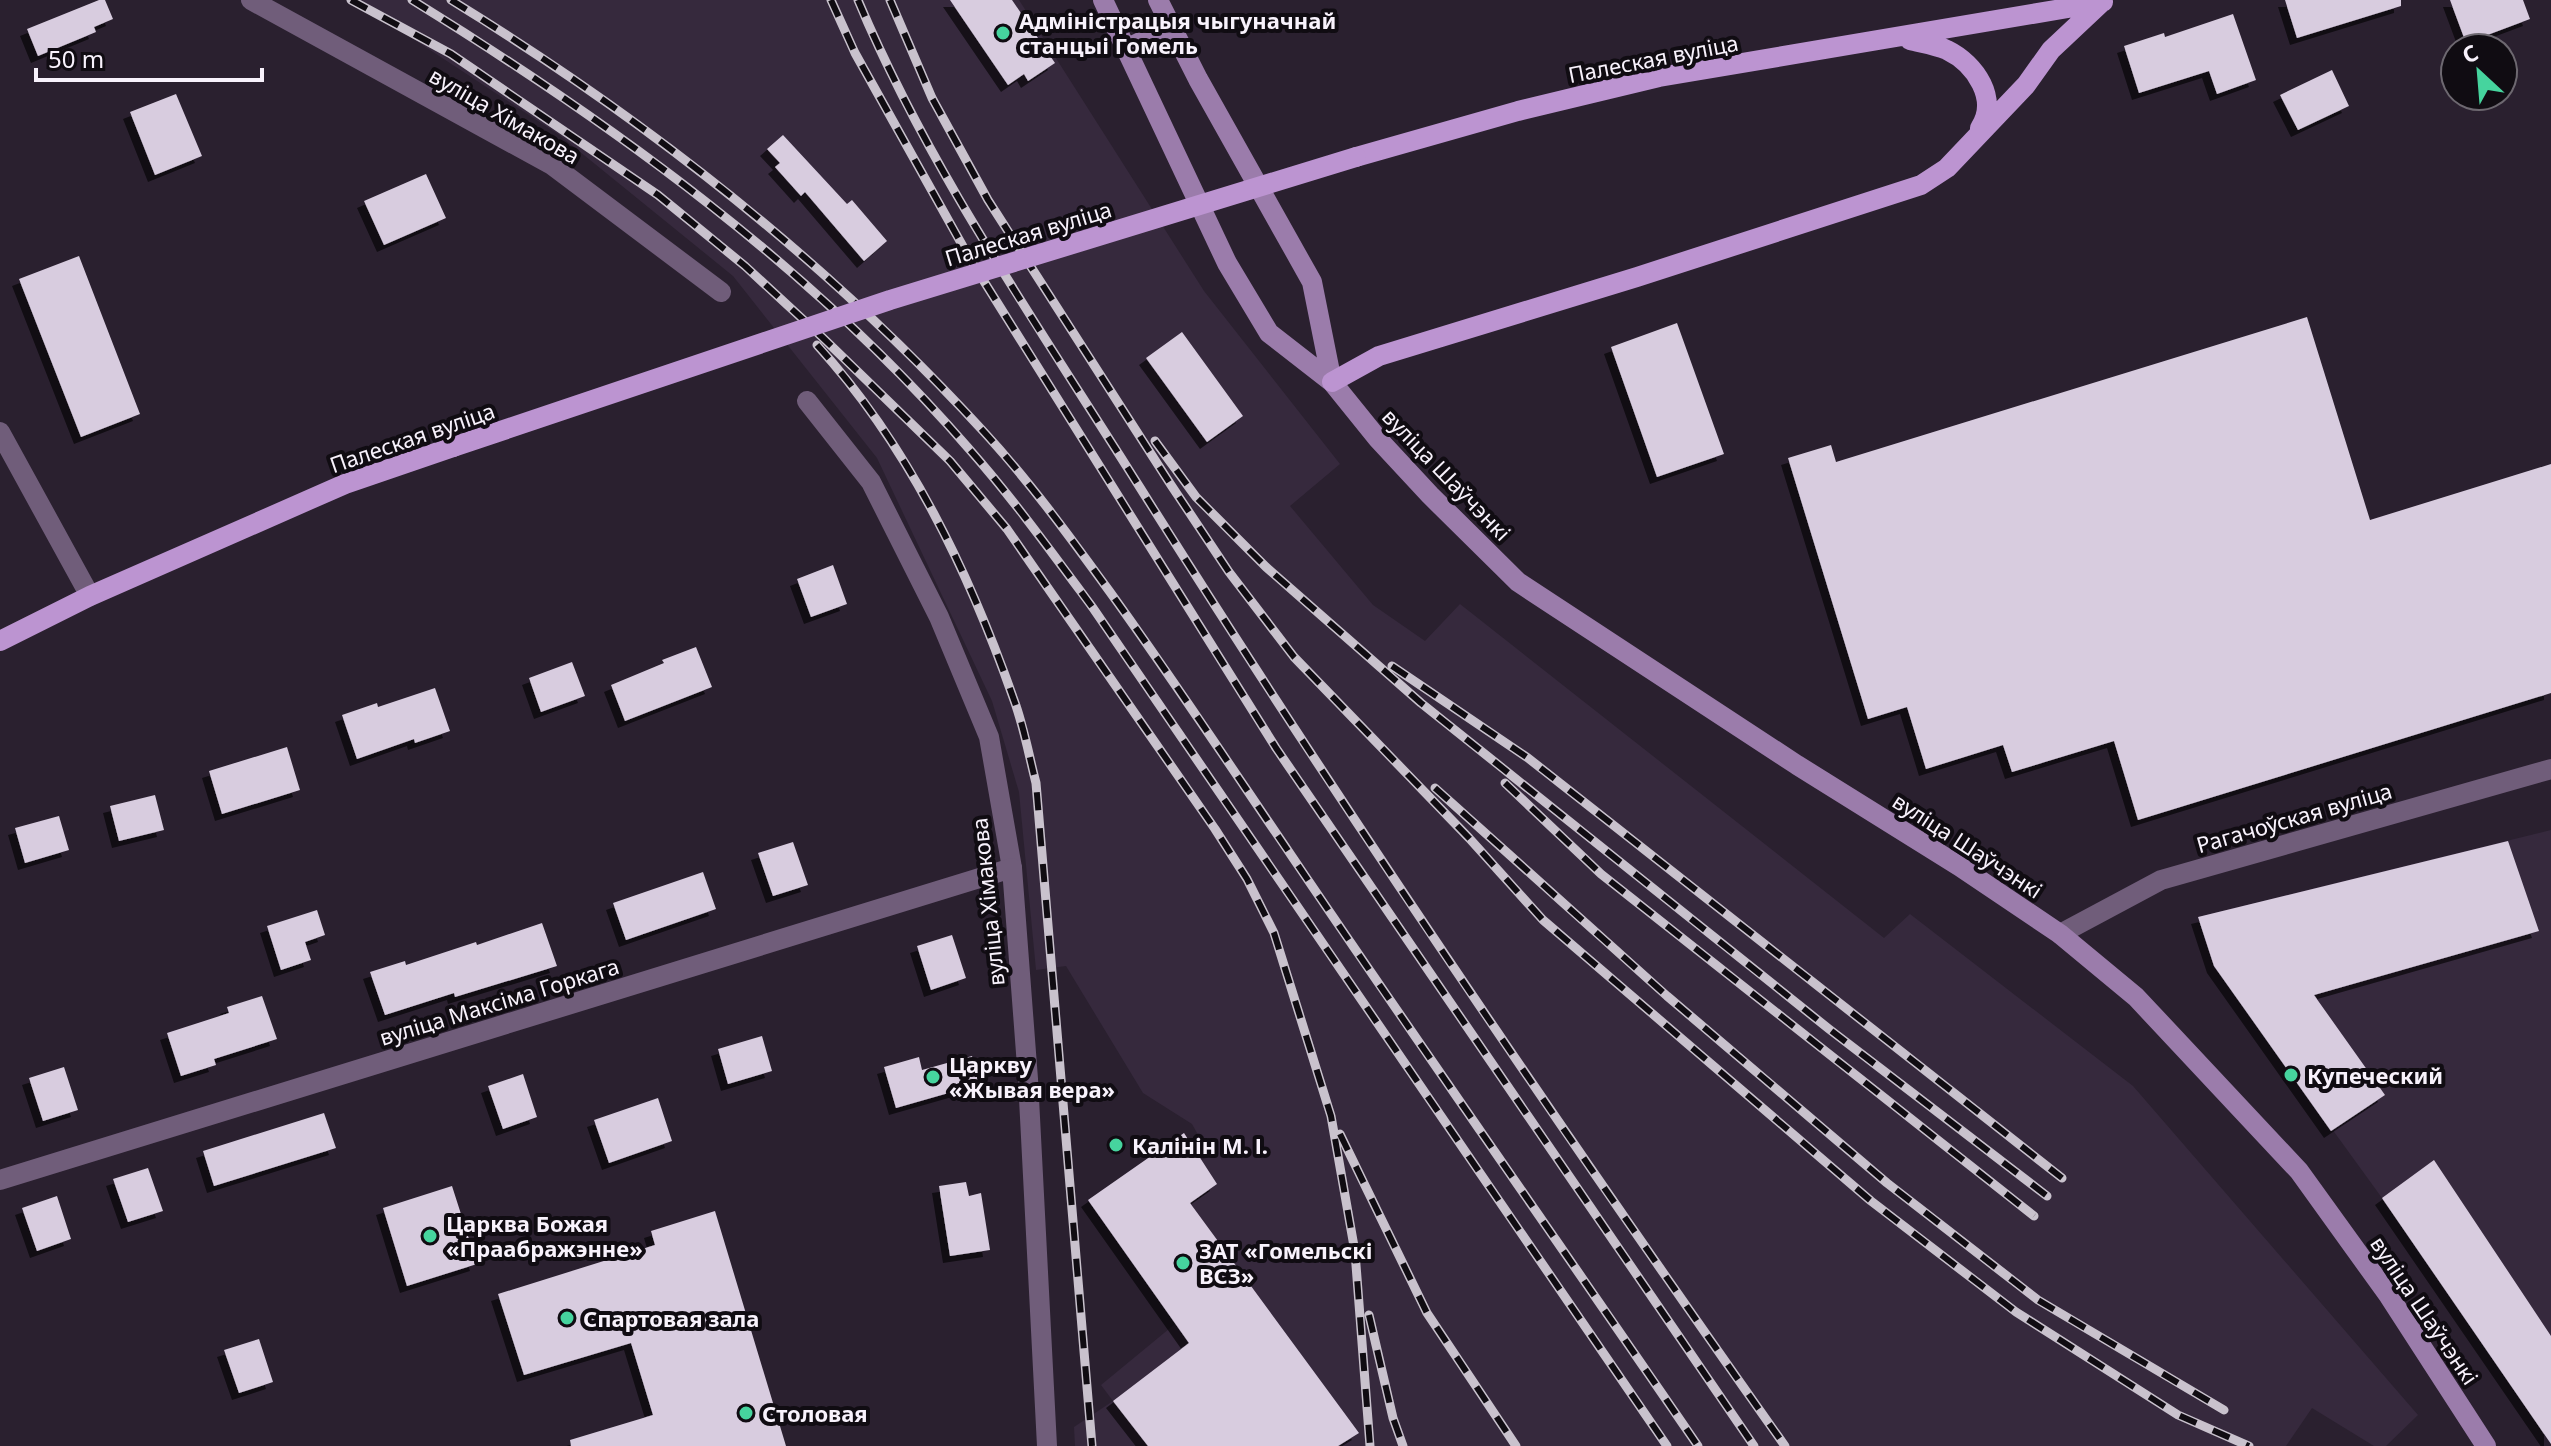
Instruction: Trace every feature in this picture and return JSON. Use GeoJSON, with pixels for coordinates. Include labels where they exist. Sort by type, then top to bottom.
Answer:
{"type":"FeatureCollection","features":[{"type":"Feature","properties":{"kind":"main road","name":"вуліца Шаўчэнкі"},"geometry":{"type":"LineString","coordinates":[[1103,0],[1227,263],[1269,333],[1332,382],[1378,439],[1430,495],[1518,582],[1797,765],[1959,866],[2060,934],[2136,997],[2299,1171],[2389,1296],[2486,1446]]}},
{"type":"Feature","properties":{"kind":"main road","name":"вуліца Шаўчэнкі"},"geometry":{"type":"LineString","coordinates":[[1158,0],[1198,79],[1312,282],[1332,382]]}},
{"type":"Feature","properties":{"kind":"main road"},"geometry":{"type":"LineString","coordinates":[[1332,382],[1379,356],[1921,185],[1947,168],[2026,85],[2051,50],[2105,1]]}},
{"type":"Feature","properties":{"kind":"main road","name":"Палеская вуліца"},"geometry":{"type":"LineString","coordinates":[[0,641],[90,596],[345,484],[890,300],[1356,157],[1518,111],[1659,77],[2105,1]]}},
{"type":"Feature","properties":{"kind":"main road"},"geometry":{"type":"LineString","coordinates":[[1126,49],[1173,26]]}},
{"type":"Feature","properties":{"kind":"main road"},"geometry":{"type":"LineString","coordinates":[[1902,38],[1948,51],[1972,69],[1985,87],[1987,117],[1973,138]]}},
{"type":"Feature","properties":{"kind":"street","name":"вуліца Хімакова"},"geometry":{"type":"LineString","coordinates":[[251,0],[552,165],[721,292]]}},
{"type":"Feature","properties":{"kind":"street","name":"вуліца Хімакова"},"geometry":{"type":"LineString","coordinates":[[807,401],[871,482],[939,617],[989,737],[1012,868],[1028,1079],[1047,1446]]}},
{"type":"Feature","properties":{"kind":"street"},"geometry":{"type":"LineString","coordinates":[[0,432],[90,596]]}},
{"type":"Feature","properties":{"kind":"street","name":"Рагачоўская вуліца"},"geometry":{"type":"LineString","coordinates":[[2060,934],[2092,914],[2161,880],[2551,769]]}},
{"type":"Feature","properties":{"kind":"street","name":"вуліца Максіма Горкага"},"geometry":{"type":"LineString","coordinates":[[0,1180],[1012,868]]}},
{"type":"Feature","properties":{"kind":"shaded area"},"geometry":{"type":"Polygon","coordinates":[[[354,0],[1019,0],[1204,291],[1340,464],[1290,506],[1373,605],[1425,641],[1460,604],[1884,938],[1910,914],[2133,1086],[2418,1415],[2386,1446],[2374,1446],[2312,1408],[2286,1446],[1075,1446],[1074,1427],[1113,1401],[1101,1385],[1175,1324],[1088,1200],[1184,1133],[1202,1160],[1210,1156],[1192,1124],[1143,1093],[1066,966],[1036,970],[1019,792],[992,701],[877,458],[733,276],[558,134],[354,0]]]}},
{"type":"Feature","properties":{"kind":"shaded area"},"geometry":{"type":"Polygon","coordinates":[[[2551,830],[2551,1444],[2382,1198],[2214,966],[2198,917],[2551,830]]]}},
{"type":"Feature","properties":{"kind":"building"},"geometry":{"type":"Polygon","coordinates":[[[105,0],[113,19],[94,27],[96,32],[38,56],[27,29],[105,0]]]}},
{"type":"Feature","properties":{"kind":"building","name":"Адміністрацыя чыгуначнай станцыі Гомель"},"geometry":{"type":"Polygon","coordinates":[[[950,0],[1012,0],[1055,63],[1028,81],[1024,74],[1008,85],[950,0]]]}},
{"type":"Feature","properties":{"kind":"building"},"geometry":{"type":"Polygon","coordinates":[[[2285,0],[2401,0],[2401,6],[2297,38],[2285,0]]]}},
{"type":"Feature","properties":{"kind":"building"},"geometry":{"type":"Polygon","coordinates":[[[2450,0],[2523,0],[2530,19],[2495,32],[2462,32],[2450,0]]]}},
{"type":"Feature","properties":{"kind":"building"},"geometry":{"type":"Polygon","coordinates":[[[2233,14],[2256,80],[2217,94],[2209,71],[2139,93],[2124,46],[2164,33],[2165,37],[2233,14]]]}},
{"type":"Feature","properties":{"kind":"building"},"geometry":{"type":"Polygon","coordinates":[[[2332,70],[2349,106],[2298,130],[2280,95],[2332,70]]]}},
{"type":"Feature","properties":{"kind":"building"},"geometry":{"type":"Polygon","coordinates":[[[176,94],[202,156],[155,175],[130,112],[176,94]]]}},
{"type":"Feature","properties":{"kind":"building"},"geometry":{"type":"Polygon","coordinates":[[[783,135],[847,204],[852,200],[887,241],[864,261],[805,192],[801,196],[775,167],[780,163],[767,149],[783,135]]]}},
{"type":"Feature","properties":{"kind":"building"},"geometry":{"type":"Polygon","coordinates":[[[426,174],[446,218],[384,245],[364,201],[426,174]]]}},
{"type":"Feature","properties":{"kind":"building"},"geometry":{"type":"Polygon","coordinates":[[[79,256],[140,414],[81,437],[19,279],[79,256]]]}},
{"type":"Feature","properties":{"kind":"building"},"geometry":{"type":"Polygon","coordinates":[[[2307,317],[2370,520],[2551,464],[2551,693],[2138,820],[2114,741],[2012,772],[2003,745],[1926,769],[1907,707],[1868,719],[1788,458],[1831,445],[1836,462],[2307,317]]]}},
{"type":"Feature","properties":{"kind":"building"},"geometry":{"type":"Polygon","coordinates":[[[1677,323],[1724,454],[1657,477],[1611,347],[1677,323]]]}},
{"type":"Feature","properties":{"kind":"building"},"geometry":{"type":"Polygon","coordinates":[[[1182,332],[1243,416],[1207,442],[1146,358],[1182,332]]]}},
{"type":"Feature","properties":{"kind":"building"},"geometry":{"type":"Polygon","coordinates":[[[833,565],[847,604],[811,617],[797,579],[833,565]]]}},
{"type":"Feature","properties":{"kind":"building"},"geometry":{"type":"Polygon","coordinates":[[[696,647],[712,687],[625,721],[611,685],[696,647]]]}},
{"type":"Feature","properties":{"kind":"building"},"geometry":{"type":"Polygon","coordinates":[[[572,662],[585,696],[541,712],[529,678],[572,662]]]}},
{"type":"Feature","properties":{"kind":"building"},"geometry":{"type":"Polygon","coordinates":[[[435,688],[450,731],[415,743],[414,739],[357,759],[342,715],[435,688]]]}},
{"type":"Feature","properties":{"kind":"building"},"geometry":{"type":"Polygon","coordinates":[[[287,747],[300,790],[222,814],[209,771],[287,747]]]}},
{"type":"Feature","properties":{"kind":"building"},"geometry":{"type":"Polygon","coordinates":[[[155,795],[164,830],[119,841],[110,806],[155,795]]]}},
{"type":"Feature","properties":{"kind":"building"},"geometry":{"type":"Polygon","coordinates":[[[59,816],[69,850],[25,863],[15,828],[59,816]]]}},
{"type":"Feature","properties":{"kind":"building"},"geometry":{"type":"Polygon","coordinates":[[[2508,841],[2539,931],[2314,995],[2385,1095],[2331,1131],[2214,966],[2198,917],[2508,841]]]}},
{"type":"Feature","properties":{"kind":"building"},"geometry":{"type":"Polygon","coordinates":[[[793,842],[808,885],[773,896],[758,853],[793,842]]]}},
{"type":"Feature","properties":{"kind":"building"},"geometry":{"type":"Polygon","coordinates":[[[703,872],[716,909],[626,940],[613,903],[703,872]]]}},
{"type":"Feature","properties":{"kind":"building"},"geometry":{"type":"Polygon","coordinates":[[[317,910],[325,935],[305,942],[311,960],[281,970],[267,926],[317,910]]]}},
{"type":"Feature","properties":{"kind":"building"},"geometry":{"type":"Polygon","coordinates":[[[542,923],[557,966],[385,1015],[370,972],[405,961],[406,965],[476,942],[477,945],[542,923]]]}},
{"type":"Feature","properties":{"kind":"building"},"geometry":{"type":"Polygon","coordinates":[[[952,935],[966,978],[931,990],[917,946],[952,935]]]}},
{"type":"Feature","properties":{"kind":"building"},"geometry":{"type":"Polygon","coordinates":[[[262,996],[277,1039],[214,1059],[216,1065],[181,1076],[167,1033],[229,1013],[227,1007],[262,996]]]}},
{"type":"Feature","properties":{"kind":"building"},"geometry":{"type":"Polygon","coordinates":[[[762,1036],[772,1071],[728,1084],[718,1049],[762,1036]]]}},
{"type":"Feature","properties":{"kind":"building","name":"Царкву «Жывая вера»"},"geometry":{"type":"Polygon","coordinates":[[[972,1056],[980,1084],[896,1108],[884,1067],[919,1057],[922,1070],[972,1056]]]}},
{"type":"Feature","properties":{"kind":"building"},"geometry":{"type":"Polygon","coordinates":[[[64,1067],[78,1110],[43,1121],[29,1078],[64,1067]]]}},
{"type":"Feature","properties":{"kind":"building"},"geometry":{"type":"Polygon","coordinates":[[[523,1074],[537,1117],[503,1129],[488,1086],[523,1074]]]}},
{"type":"Feature","properties":{"kind":"building"},"geometry":{"type":"Polygon","coordinates":[[[658,1098],[672,1141],[609,1163],[594,1120],[658,1098]]]}},
{"type":"Feature","properties":{"kind":"building"},"geometry":{"type":"Polygon","coordinates":[[[324,1113],[336,1148],[214,1186],[203,1151],[324,1113]]]}},
{"type":"Feature","properties":{"kind":"building","name":"ЗАТ «Гомельскі ВСЗ»"},"geometry":{"type":"Polygon","coordinates":[[[1184,1133],[1217,1184],[1190,1203],[1359,1433],[1338,1446],[1148,1446],[1113,1401],[1189,1343],[1088,1200],[1184,1133]]]}},
{"type":"Feature","properties":{"kind":"building"},"geometry":{"type":"Polygon","coordinates":[[[2434,1160],[2551,1336],[2551,1444],[2382,1198],[2434,1160]]]}},
{"type":"Feature","properties":{"kind":"building"},"geometry":{"type":"Polygon","coordinates":[[[148,1168],[163,1211],[128,1222],[113,1179],[148,1168]]]}},
{"type":"Feature","properties":{"kind":"building"},"geometry":{"type":"Polygon","coordinates":[[[966,1182],[969,1196],[981,1193],[990,1250],[950,1256],[939,1186],[966,1182]]]}},
{"type":"Feature","properties":{"kind":"building","name":"Царква Божая «Праабражэнне»"},"geometry":{"type":"Polygon","coordinates":[[[452,1186],[477,1264],[407,1286],[383,1208],[452,1186]]]}},
{"type":"Feature","properties":{"kind":"building"},"geometry":{"type":"Polygon","coordinates":[[[57,1196],[71,1239],[37,1251],[22,1208],[57,1196]]]}},
{"type":"Feature","properties":{"kind":"building"},"geometry":{"type":"Polygon","coordinates":[[[715,1211],[786,1446],[571,1446],[570,1440],[653,1415],[631,1343],[524,1375],[498,1294],[655,1245],[651,1231],[715,1211]]]}},
{"type":"Feature","properties":{"kind":"building"},"geometry":{"type":"Polygon","coordinates":[[[259,1339],[273,1382],[239,1393],[224,1350],[259,1339]]]}},
{"type":"Feature","properties":{"kind":"railway"},"geometry":{"type":"LineString","coordinates":[[351,0],[451,54],[658,195],[745,266],[822,337],[950,461],[1007,529],[1215,829],[1247,879],[1274,933],[1331,1116],[1355,1252],[1370,1446]]}},
{"type":"Feature","properties":{"kind":"railway"},"geometry":{"type":"LineString","coordinates":[[412,0],[563,98],[709,204],[846,321],[910,384],[970,450],[1093,608],[1667,1446]]}},
{"type":"Feature","properties":{"kind":"railway"},"geometry":{"type":"LineString","coordinates":[[451,0],[595,94],[732,197],[862,310],[1001,451],[1065,530],[1156,657],[1698,1446]]}},
{"type":"Feature","properties":{"kind":"railway"},"geometry":{"type":"LineString","coordinates":[[831,0],[855,53],[970,259],[1276,748],[1754,1446]]}},
{"type":"Feature","properties":{"kind":"railway"},"geometry":{"type":"LineString","coordinates":[[858,0],[887,64],[952,188],[1216,608],[1455,970],[1785,1446]]}},
{"type":"Feature","properties":{"kind":"railway"},"geometry":{"type":"LineString","coordinates":[[890,0],[932,98],[988,200],[1229,572],[1294,657],[1469,838],[1543,920],[1871,1201],[2016,1312],[2178,1415],[2249,1446]]}},
{"type":"Feature","properties":{"kind":"railway"},"geometry":{"type":"LineString","coordinates":[[817,345],[880,425],[933,512],[977,605],[1024,731],[1036,783],[1092,1446]]}},
{"type":"Feature","properties":{"kind":"railway"},"geometry":{"type":"LineString","coordinates":[[1155,441],[1196,497],[1266,567],[1421,703],[1829,1029],[2047,1196]]}},
{"type":"Feature","properties":{"kind":"railway"},"geometry":{"type":"LineString","coordinates":[[1392,666],[1528,758],[2062,1178]]}},
{"type":"Feature","properties":{"kind":"railway"},"geometry":{"type":"LineString","coordinates":[[1505,783],[1601,874],[2034,1216]]}},
{"type":"Feature","properties":{"kind":"railway"},"geometry":{"type":"LineString","coordinates":[[1435,788],[1667,996],[1887,1183],[2038,1300],[2224,1410]]}},
{"type":"Feature","properties":{"kind":"railway"},"geometry":{"type":"LineString","coordinates":[[1340,1134],[1427,1313],[1516,1446]]}},
{"type":"Feature","properties":{"kind":"railway"},"geometry":{"type":"LineString","coordinates":[[1369,1315],[1393,1418],[1403,1446]]}},
{"type":"Feature","properties":{"kind":"place","name":"Адміністрацыя чыгуначнай станцыі Гомель"},"geometry":{"type":"Point","coordinates":[1003,33]}},
{"type":"Feature","properties":{"kind":"place","name":"Купеческий"},"geometry":{"type":"Point","coordinates":[2291,1075]}},
{"type":"Feature","properties":{"kind":"place","name":"Царкву «Жывая вера»"},"geometry":{"type":"Point","coordinates":[933,1077]}},
{"type":"Feature","properties":{"kind":"place","name":"Калінін М. І."},"geometry":{"type":"Point","coordinates":[1116,1145]}},
{"type":"Feature","properties":{"kind":"place","name":"Царква Божая «Праабражэнне»"},"geometry":{"type":"Point","coordinates":[430,1236]}},
{"type":"Feature","properties":{"kind":"place","name":"ЗАТ «Гомельскі ВСЗ»"},"geometry":{"type":"Point","coordinates":[1183,1263]}},
{"type":"Feature","properties":{"kind":"place","name":"Спартовая зала"},"geometry":{"type":"Point","coordinates":[567,1318]}},
{"type":"Feature","properties":{"kind":"place","name":"Столовая"},"geometry":{"type":"Point","coordinates":[746,1413]}}]}
